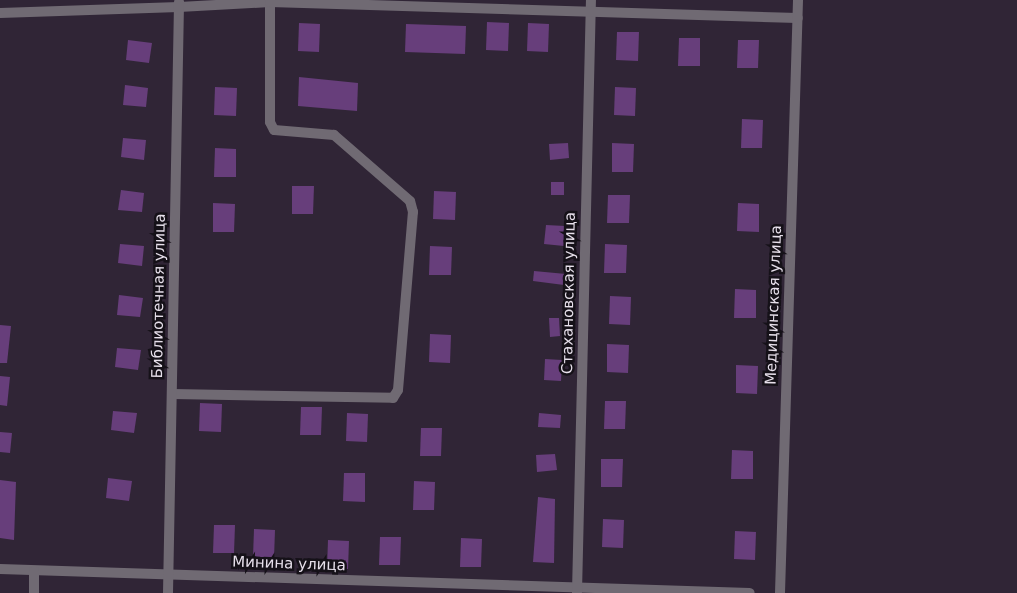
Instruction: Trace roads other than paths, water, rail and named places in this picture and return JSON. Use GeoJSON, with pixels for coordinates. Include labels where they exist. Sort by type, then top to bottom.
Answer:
{"type":"FeatureCollection","features":[{"type":"Feature","properties":{"kind":"street","name":"Медицинская улица"},"geometry":{"type":"LineString","coordinates":[[780,593],[798,0]]}},
{"type":"Feature","properties":{"kind":"street"},"geometry":{"type":"LineString","coordinates":[[0,13],[179,3],[270,2],[590,5],[798,18]]}},
{"type":"Feature","properties":{"kind":"street"},"geometry":{"type":"LineString","coordinates":[[173,394],[393,398],[398,390],[413,212],[410,201],[334,135],[274,130],[270,122],[270,2]]}},
{"type":"Feature","properties":{"kind":"street","name":"Библиотечная улица"},"geometry":{"type":"LineString","coordinates":[[168,593],[179,3]]}},
{"type":"Feature","properties":{"kind":"street","name":"Стахановская улица"},"geometry":{"type":"LineString","coordinates":[[577,590],[590,5]]}},
{"type":"Feature","properties":{"kind":"street","name":"Минина улица"},"geometry":{"type":"LineString","coordinates":[[0,569],[577,590],[750,593]]}},
{"type":"Feature","properties":{"kind":"street"},"geometry":{"type":"LineString","coordinates":[[34,571],[34,593]]}}]}
